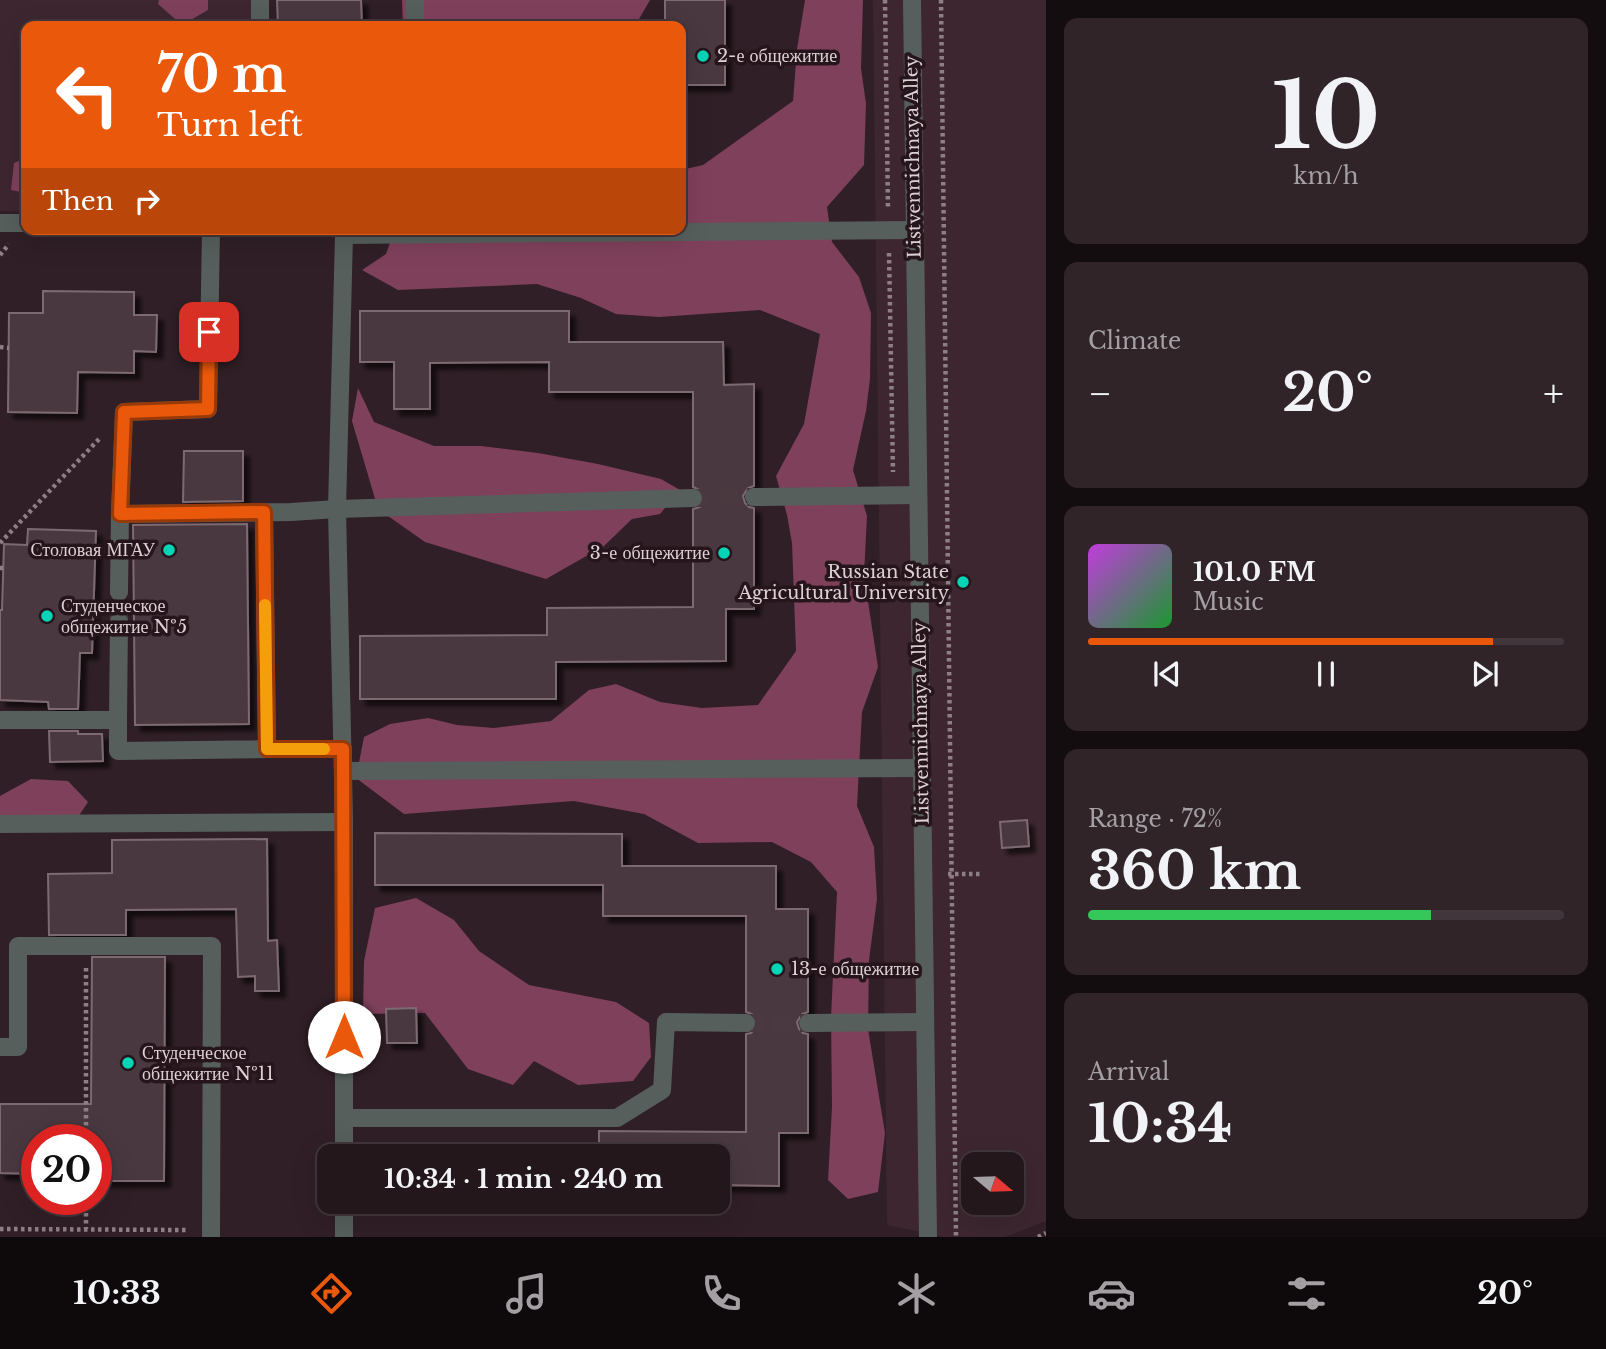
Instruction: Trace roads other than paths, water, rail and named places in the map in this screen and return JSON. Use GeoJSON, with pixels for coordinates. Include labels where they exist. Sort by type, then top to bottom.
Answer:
{"type":"FeatureCollection","features":[{"type":"Feature","properties":{"kind":"street"},"geometry":{"type":"LineString","coordinates":[[260,0],[260,21]]}},
{"type":"Feature","properties":{"kind":"street"},"geometry":{"type":"LineString","coordinates":[[415,0],[415,21]]}},
{"type":"Feature","properties":{"kind":"street","name":"Listvennichnaya Alley"},"geometry":{"type":"LineString","coordinates":[[912,0],[928,1237]]}},
{"type":"Feature","properties":{"kind":"street"},"geometry":{"type":"LineString","coordinates":[[0,223],[21,223]]}},
{"type":"Feature","properties":{"kind":"street"},"geometry":{"type":"LineString","coordinates":[[686,231],[914,230]]}},
{"type":"Feature","properties":{"kind":"street"},"geometry":{"type":"LineString","coordinates":[[119,592],[124,412],[208,409],[211,235]]}},
{"type":"Feature","properties":{"kind":"street"},"geometry":{"type":"LineString","coordinates":[[343,235],[337,509],[344,822],[344,1144]]}},
{"type":"Feature","properties":{"kind":"street"},"geometry":{"type":"LineString","coordinates":[[754,497],[918,495]]}},
{"type":"Feature","properties":{"kind":"street"},"geometry":{"type":"LineString","coordinates":[[120,514],[693,498]]}},
{"type":"Feature","properties":{"kind":"street"},"geometry":{"type":"LineString","coordinates":[[264,512],[267,749]]}},
{"type":"Feature","properties":{"kind":"street"},"geometry":{"type":"LineString","coordinates":[[119,622],[118,751],[343,749]]}},
{"type":"Feature","properties":{"kind":"street"},"geometry":{"type":"LineString","coordinates":[[0,720],[118,720]]}},
{"type":"Feature","properties":{"kind":"street"},"geometry":{"type":"LineString","coordinates":[[343,771],[922,768]]}},
{"type":"Feature","properties":{"kind":"street"},"geometry":{"type":"LineString","coordinates":[[0,824],[344,822]]}},
{"type":"Feature","properties":{"kind":"street"},"geometry":{"type":"LineString","coordinates":[[0,1047],[18,1047],[18,946],[212,946],[212,1233]]}},
{"type":"Feature","properties":{"kind":"street"},"geometry":{"type":"LineString","coordinates":[[344,1118],[617,1118],[662,1090],[666,1022],[746,1023]]}},
{"type":"Feature","properties":{"kind":"street"},"geometry":{"type":"LineString","coordinates":[[808,1023],[924,1022]]}},
{"type":"Feature","properties":{"kind":"street"},"geometry":{"type":"LineString","coordinates":[[344,1214],[344,1237]]}},
{"type":"Feature","properties":{"kind":"tunnel"},"geometry":{"type":"LineString","coordinates":[[693,498],[754,497]]}},
{"type":"Feature","properties":{"kind":"tunnel"},"geometry":{"type":"LineString","coordinates":[[119,592],[119,622]]}},
{"type":"Feature","properties":{"kind":"tunnel"},"geometry":{"type":"LineString","coordinates":[[746,1023],[808,1023]]}},
{"type":"Feature","properties":{"kind":"place","name":"2-е общежитие"},"geometry":{"type":"Point","coordinates":[703,56]}},
{"type":"Feature","properties":{"kind":"place","name":"Столовая МГАУ"},"geometry":{"type":"Point","coordinates":[169,550]}},
{"type":"Feature","properties":{"kind":"place","name":"3-е общежитие"},"geometry":{"type":"Point","coordinates":[724,553]}},
{"type":"Feature","properties":{"kind":"place","name":"Russian State Agricultural University"},"geometry":{"type":"Point","coordinates":[963,582]}},
{"type":"Feature","properties":{"kind":"place","name":"Студенческое общежитие №5"},"geometry":{"type":"Point","coordinates":[47,616]}},
{"type":"Feature","properties":{"kind":"place","name":"13-е общежитие"},"geometry":{"type":"Point","coordinates":[777,969]}},
{"type":"Feature","properties":{"kind":"place","name":"Студенческое общежитие №11"},"geometry":{"type":"Point","coordinates":[128,1063]}}]}
